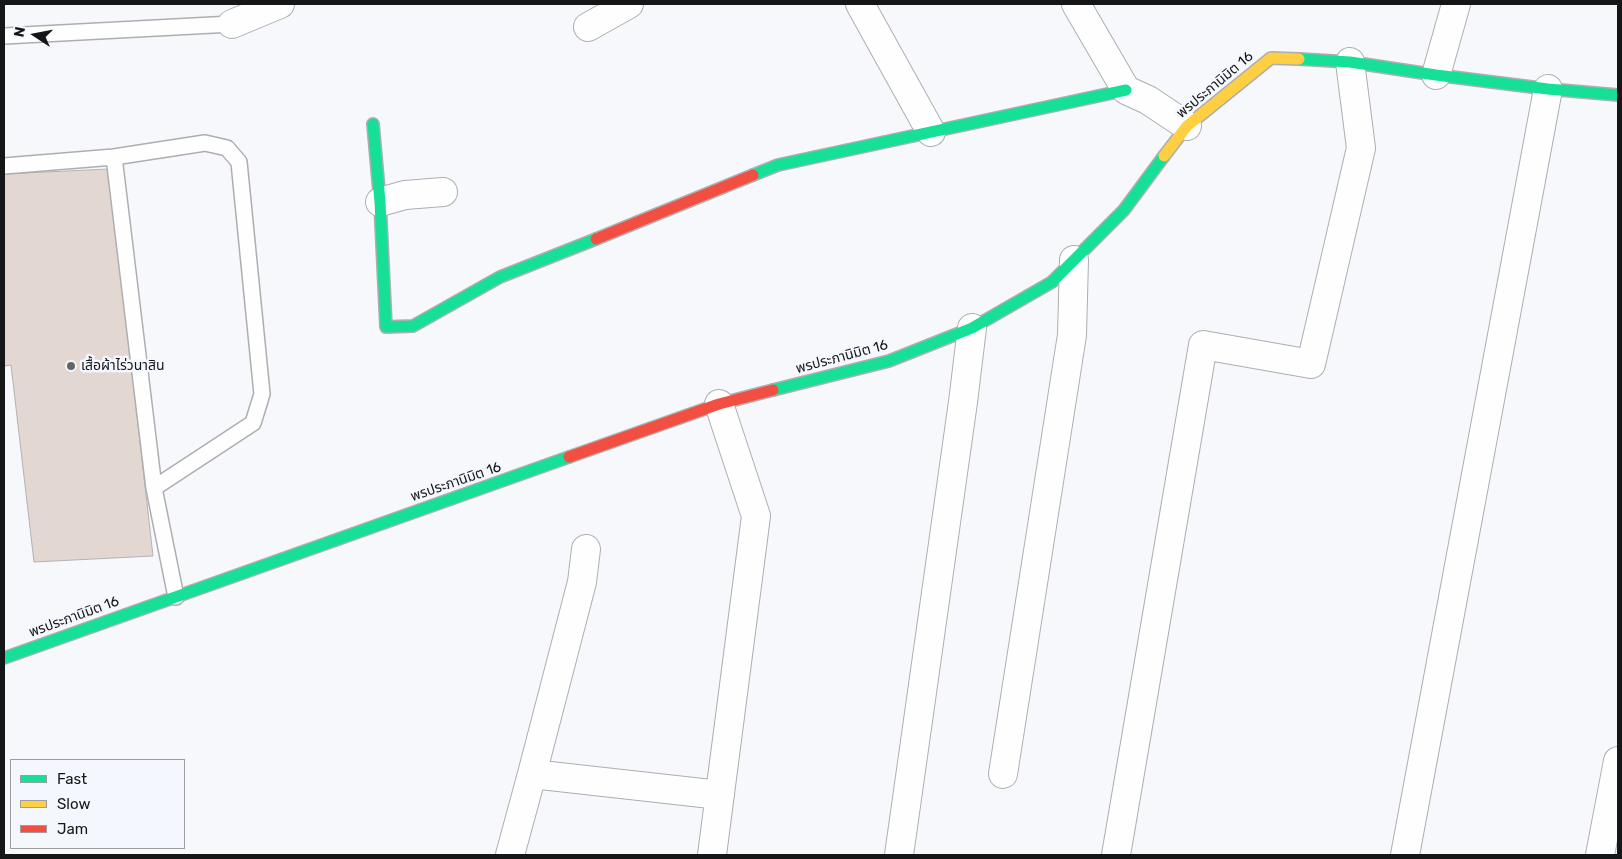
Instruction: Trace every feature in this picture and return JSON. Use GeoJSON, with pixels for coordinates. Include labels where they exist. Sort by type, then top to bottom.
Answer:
{"type":"FeatureCollection","features":[{"type":"Feature","properties":{"kind":"street"},"geometry":{"type":"LineString","coordinates":[[232,24],[280,4]]}},
{"type":"Feature","properties":{"kind":"street"},"geometry":{"type":"LineString","coordinates":[[588,27],[629,4]]}},
{"type":"Feature","properties":{"kind":"street"},"geometry":{"type":"LineString","coordinates":[[860,4],[931,132]]}},
{"type":"Feature","properties":{"kind":"street"},"geometry":{"type":"LineString","coordinates":[[1076,4],[1126,90],[1148,100],[1187,126]]}},
{"type":"Feature","properties":{"kind":"street"},"geometry":{"type":"LineString","coordinates":[[1436,75],[1456,4]]}},
{"type":"Feature","properties":{"kind":"street","name":"พรประภานิมิต 16"},"geometry":{"type":"LineString","coordinates":[[5,653],[176,597],[719,404],[889,362],[972,328],[1052,282],[1124,210],[1187,126],[1271,58],[1350,62],[1436,75],[1618,95]]}},
{"type":"Feature","properties":{"kind":"street"},"geometry":{"type":"LineString","coordinates":[[1116,855],[1203,345],[1311,364],[1361,148],[1350,62]]}},
{"type":"Feature","properties":{"kind":"street"},"geometry":{"type":"LineString","coordinates":[[1405,855],[1548,88]]}},
{"type":"Feature","properties":{"kind":"street"},"geometry":{"type":"LineString","coordinates":[[373,124],[380,202],[386,327],[413,326],[500,277],[778,164],[1126,90]]}},
{"type":"Feature","properties":{"kind":"street"},"geometry":{"type":"LineString","coordinates":[[380,202],[405,195],[443,192]]}},
{"type":"Feature","properties":{"kind":"street"},"geometry":{"type":"LineString","coordinates":[[1003,774],[1072,335],[1074,260]]}},
{"type":"Feature","properties":{"kind":"street"},"geometry":{"type":"LineString","coordinates":[[900,855],[972,328]]}},
{"type":"Feature","properties":{"kind":"street"},"geometry":{"type":"LineString","coordinates":[[712,855],[756,516],[719,404]]}},
{"type":"Feature","properties":{"kind":"street"},"geometry":{"type":"LineString","coordinates":[[510,855],[582,582],[586,549]]}},
{"type":"Feature","properties":{"kind":"street"},"geometry":{"type":"LineString","coordinates":[[1600,855],[1618,761]]}},
{"type":"Feature","properties":{"kind":"street"},"geometry":{"type":"LineString","coordinates":[[532,774],[720,795]]}},
{"type":"Feature","properties":{"kind":"lane"},"geometry":{"type":"LineString","coordinates":[[4,36],[232,24]]}},
{"type":"Feature","properties":{"kind":"lane"},"geometry":{"type":"LineString","coordinates":[[4,166],[114,158],[205,143],[228,148],[239,162],[262,394],[253,423],[154,488]]}},
{"type":"Feature","properties":{"kind":"lane"},"geometry":{"type":"LineString","coordinates":[[114,158],[154,488],[176,597]]}},
{"type":"Feature","properties":{"kind":"building","name":"เสื้อผ้าไร่วนาสิน"},"geometry":{"type":"Polygon","coordinates":[[[109,169],[153,556],[34,562],[11,365],[4,366],[4,174],[109,169]]]}},
{"type":"Feature","properties":{"kind":"traffic: fast"},"geometry":{"type":"LineString","coordinates":[[1299,59],[1350,62],[1548,89],[1618,95]]}},
{"type":"Feature","properties":{"kind":"traffic: fast"},"geometry":{"type":"LineString","coordinates":[[753,175],[778,165],[1126,90]]}},
{"type":"Feature","properties":{"kind":"traffic: fast"},"geometry":{"type":"LineString","coordinates":[[373,124],[380,202],[386,327],[413,326],[500,277],[596,239]]}},
{"type":"Feature","properties":{"kind":"traffic: fast"},"geometry":{"type":"LineString","coordinates":[[773,390],[889,361],[972,328],[1052,282],[1124,210],[1164,156]]}},
{"type":"Feature","properties":{"kind":"traffic: fast"},"geometry":{"type":"LineString","coordinates":[[4,658],[569,457]]}},
{"type":"Feature","properties":{"kind":"traffic: slow"},"geometry":{"type":"LineString","coordinates":[[1164,156],[1187,126],[1271,58],[1299,59]]}},
{"type":"Feature","properties":{"kind":"traffic: jam"},"geometry":{"type":"LineString","coordinates":[[596,239],[753,175]]}},
{"type":"Feature","properties":{"kind":"traffic: jam"},"geometry":{"type":"LineString","coordinates":[[569,457],[719,404],[773,390]]}},
{"type":"Feature","properties":{"kind":"place","name":"เสื้อผ้าไร่วนาสิน"},"geometry":{"type":"Point","coordinates":[71,366]}}]}
